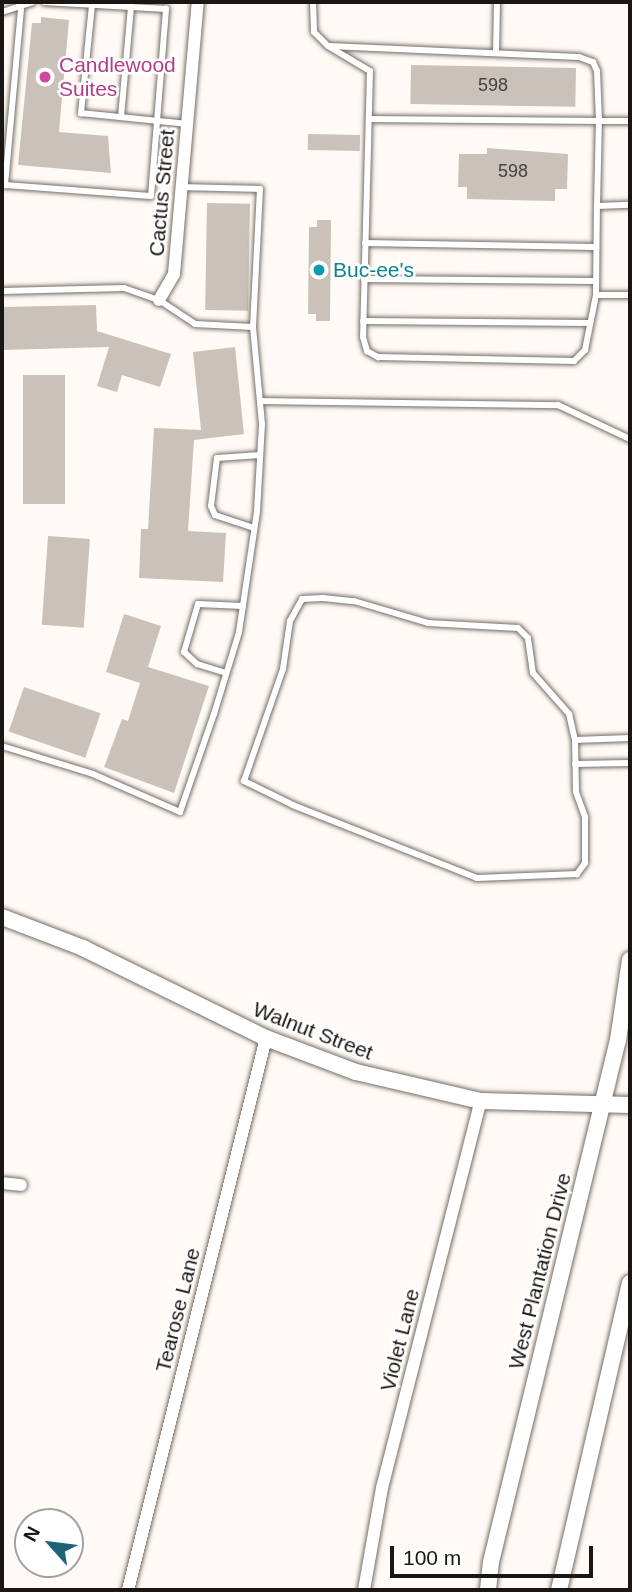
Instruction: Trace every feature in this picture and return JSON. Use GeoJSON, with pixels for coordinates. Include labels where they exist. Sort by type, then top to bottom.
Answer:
{"type":"FeatureCollection","features":[{"type":"Feature","properties":{"kind":"main road","name":"Walnut Street"},"geometry":{"type":"LineString","coordinates":[[2,917],[83,948],[266,1038],[356,1072],[481,1101],[630,1105]]}},
{"type":"Feature","properties":{"kind":"main road","name":"West Plantation Drive"},"geometry":{"type":"LineString","coordinates":[[488,1590],[491,1562],[602,1106],[630,960]]}},
{"type":"Feature","properties":{"kind":"main road"},"geometry":{"type":"LineString","coordinates":[[559,1590],[625,1329],[630,1283]]}},
{"type":"Feature","properties":{"kind":"street","name":"Cactus Street"},"geometry":{"type":"LineString","coordinates":[[159,300],[174,274],[198,2]]}},
{"type":"Feature","properties":{"kind":"street","name":"Tearose Lane"},"geometry":{"type":"LineString","coordinates":[[128,1590],[266,1038]]}},
{"type":"Feature","properties":{"kind":"street","name":"Violet Lane"},"geometry":{"type":"LineString","coordinates":[[363,1590],[382,1488],[481,1101]]}},
{"type":"Feature","properties":{"kind":"street"},"geometry":{"type":"LineString","coordinates":[[2,1183],[21,1185]]}},
{"type":"Feature","properties":{"kind":"lane"},"geometry":{"type":"LineString","coordinates":[[2,12],[21,9],[32,2]]}},
{"type":"Feature","properties":{"kind":"lane"},"geometry":{"type":"LineString","coordinates":[[21,9],[5,185],[151,196],[166,9],[44,2]]}},
{"type":"Feature","properties":{"kind":"lane"},"geometry":{"type":"LineString","coordinates":[[313,2],[312,27],[327,46],[369,68],[364,346],[378,357],[574,361],[585,350],[596,295],[594,281],[599,121],[597,71],[588,58],[327,46]]}},
{"type":"Feature","properties":{"kind":"lane"},"geometry":{"type":"LineString","coordinates":[[496,53],[497,2]]}},
{"type":"Feature","properties":{"kind":"lane"},"geometry":{"type":"LineString","coordinates":[[92,5],[81,113],[187,124]]}},
{"type":"Feature","properties":{"kind":"lane"},"geometry":{"type":"LineString","coordinates":[[121,117],[131,8]]}},
{"type":"Feature","properties":{"kind":"lane"},"geometry":{"type":"LineString","coordinates":[[369,119],[630,121]]}},
{"type":"Feature","properties":{"kind":"lane"},"geometry":{"type":"LineString","coordinates":[[2,746],[93,774],[180,812],[226,673],[243,606],[254,528],[260,455],[261,401],[253,327],[260,189],[182,187]]}},
{"type":"Feature","properties":{"kind":"lane"},"geometry":{"type":"LineString","coordinates":[[597,206],[630,205]]}},
{"type":"Feature","properties":{"kind":"lane"},"geometry":{"type":"LineString","coordinates":[[365,243],[595,247]]}},
{"type":"Feature","properties":{"kind":"lane"},"geometry":{"type":"LineString","coordinates":[[364,279],[594,281]]}},
{"type":"Feature","properties":{"kind":"lane"},"geometry":{"type":"LineString","coordinates":[[2,291],[124,288],[159,300],[195,324],[253,327]]}},
{"type":"Feature","properties":{"kind":"lane"},"geometry":{"type":"LineString","coordinates":[[596,295],[630,295]]}},
{"type":"Feature","properties":{"kind":"lane"},"geometry":{"type":"LineString","coordinates":[[363,321],[590,323]]}},
{"type":"Feature","properties":{"kind":"lane"},"geometry":{"type":"LineString","coordinates":[[261,401],[558,405],[630,439]]}},
{"type":"Feature","properties":{"kind":"lane"},"geometry":{"type":"LineString","coordinates":[[254,528],[215,515],[211,506],[217,458],[260,455]]}},
{"type":"Feature","properties":{"kind":"lane"},"geometry":{"type":"LineString","coordinates":[[302,599],[354,601],[428,623],[518,628],[528,638],[533,673],[569,714],[575,740],[576,792],[585,817],[585,863],[577,874],[534,878],[477,878],[293,806],[244,781],[283,670],[290,621],[302,599]]}},
{"type":"Feature","properties":{"kind":"lane"},"geometry":{"type":"LineString","coordinates":[[226,673],[187,659],[184,652],[191,620],[198,604],[243,606]]}},
{"type":"Feature","properties":{"kind":"lane"},"geometry":{"type":"LineString","coordinates":[[575,740],[630,738]]}},
{"type":"Feature","properties":{"kind":"lane"},"geometry":{"type":"LineString","coordinates":[[575,764],[630,763]]}},
{"type":"Feature","properties":{"kind":"building","name":"Candlewood Suites"},"geometry":{"type":"Polygon","coordinates":[[[41,17],[69,20],[59,132],[108,136],[111,173],[18,165],[32,23],[41,23],[41,17]]]}},
{"type":"Feature","properties":{"kind":"building"},"geometry":{"type":"Polygon","coordinates":[[[411,65],[576,68],[575,107],[410,104],[411,65]]]}},
{"type":"Feature","properties":{"kind":"building"},"geometry":{"type":"Polygon","coordinates":[[[308,134],[360,135],[360,151],[308,150],[308,134]]]}},
{"type":"Feature","properties":{"kind":"building"},"geometry":{"type":"Polygon","coordinates":[[[487,148],[568,154],[567,189],[555,189],[555,201],[467,199],[467,187],[458,187],[459,154],[487,154],[487,148]]]}},
{"type":"Feature","properties":{"kind":"building"},"geometry":{"type":"Polygon","coordinates":[[[207,203],[250,204],[248,311],[205,310],[207,203]]]}},
{"type":"Feature","properties":{"kind":"building","name":"Buc-ee's"},"geometry":{"type":"Polygon","coordinates":[[[317,220],[331,220],[330,321],[316,321],[316,314],[308,314],[309,227],[317,227],[317,220]]]}},
{"type":"Feature","properties":{"kind":"building"},"geometry":{"type":"Polygon","coordinates":[[[96,305],[97,331],[171,354],[160,387],[122,375],[117,392],[97,386],[109,347],[3,350],[2,307],[96,305]]]}},
{"type":"Feature","properties":{"kind":"building"},"geometry":{"type":"Polygon","coordinates":[[[235,347],[244,434],[194,440],[188,531],[226,533],[223,582],[139,578],[141,529],[148,529],[154,428],[201,430],[193,352],[235,347]]]}},
{"type":"Feature","properties":{"kind":"building"},"geometry":{"type":"Polygon","coordinates":[[[23,375],[65,375],[65,504],[23,504],[23,375]]]}},
{"type":"Feature","properties":{"kind":"building"},"geometry":{"type":"Polygon","coordinates":[[[48,536],[90,539],[84,628],[42,625],[48,536]]]}},
{"type":"Feature","properties":{"kind":"building"},"geometry":{"type":"Polygon","coordinates":[[[124,614],[161,626],[148,667],[209,686],[174,793],[104,767],[122,719],[128,721],[140,683],[106,672],[124,614]]]}},
{"type":"Feature","properties":{"kind":"building"},"geometry":{"type":"Polygon","coordinates":[[[24,687],[101,713],[85,758],[9,731],[24,687]]]}},
{"type":"Feature","properties":{"kind":"place","name":"Candlewood Suites"},"geometry":{"type":"Point","coordinates":[45,77]}},
{"type":"Feature","properties":{"kind":"place","name":"Buc-ee's"},"geometry":{"type":"Point","coordinates":[319,270]}}]}
